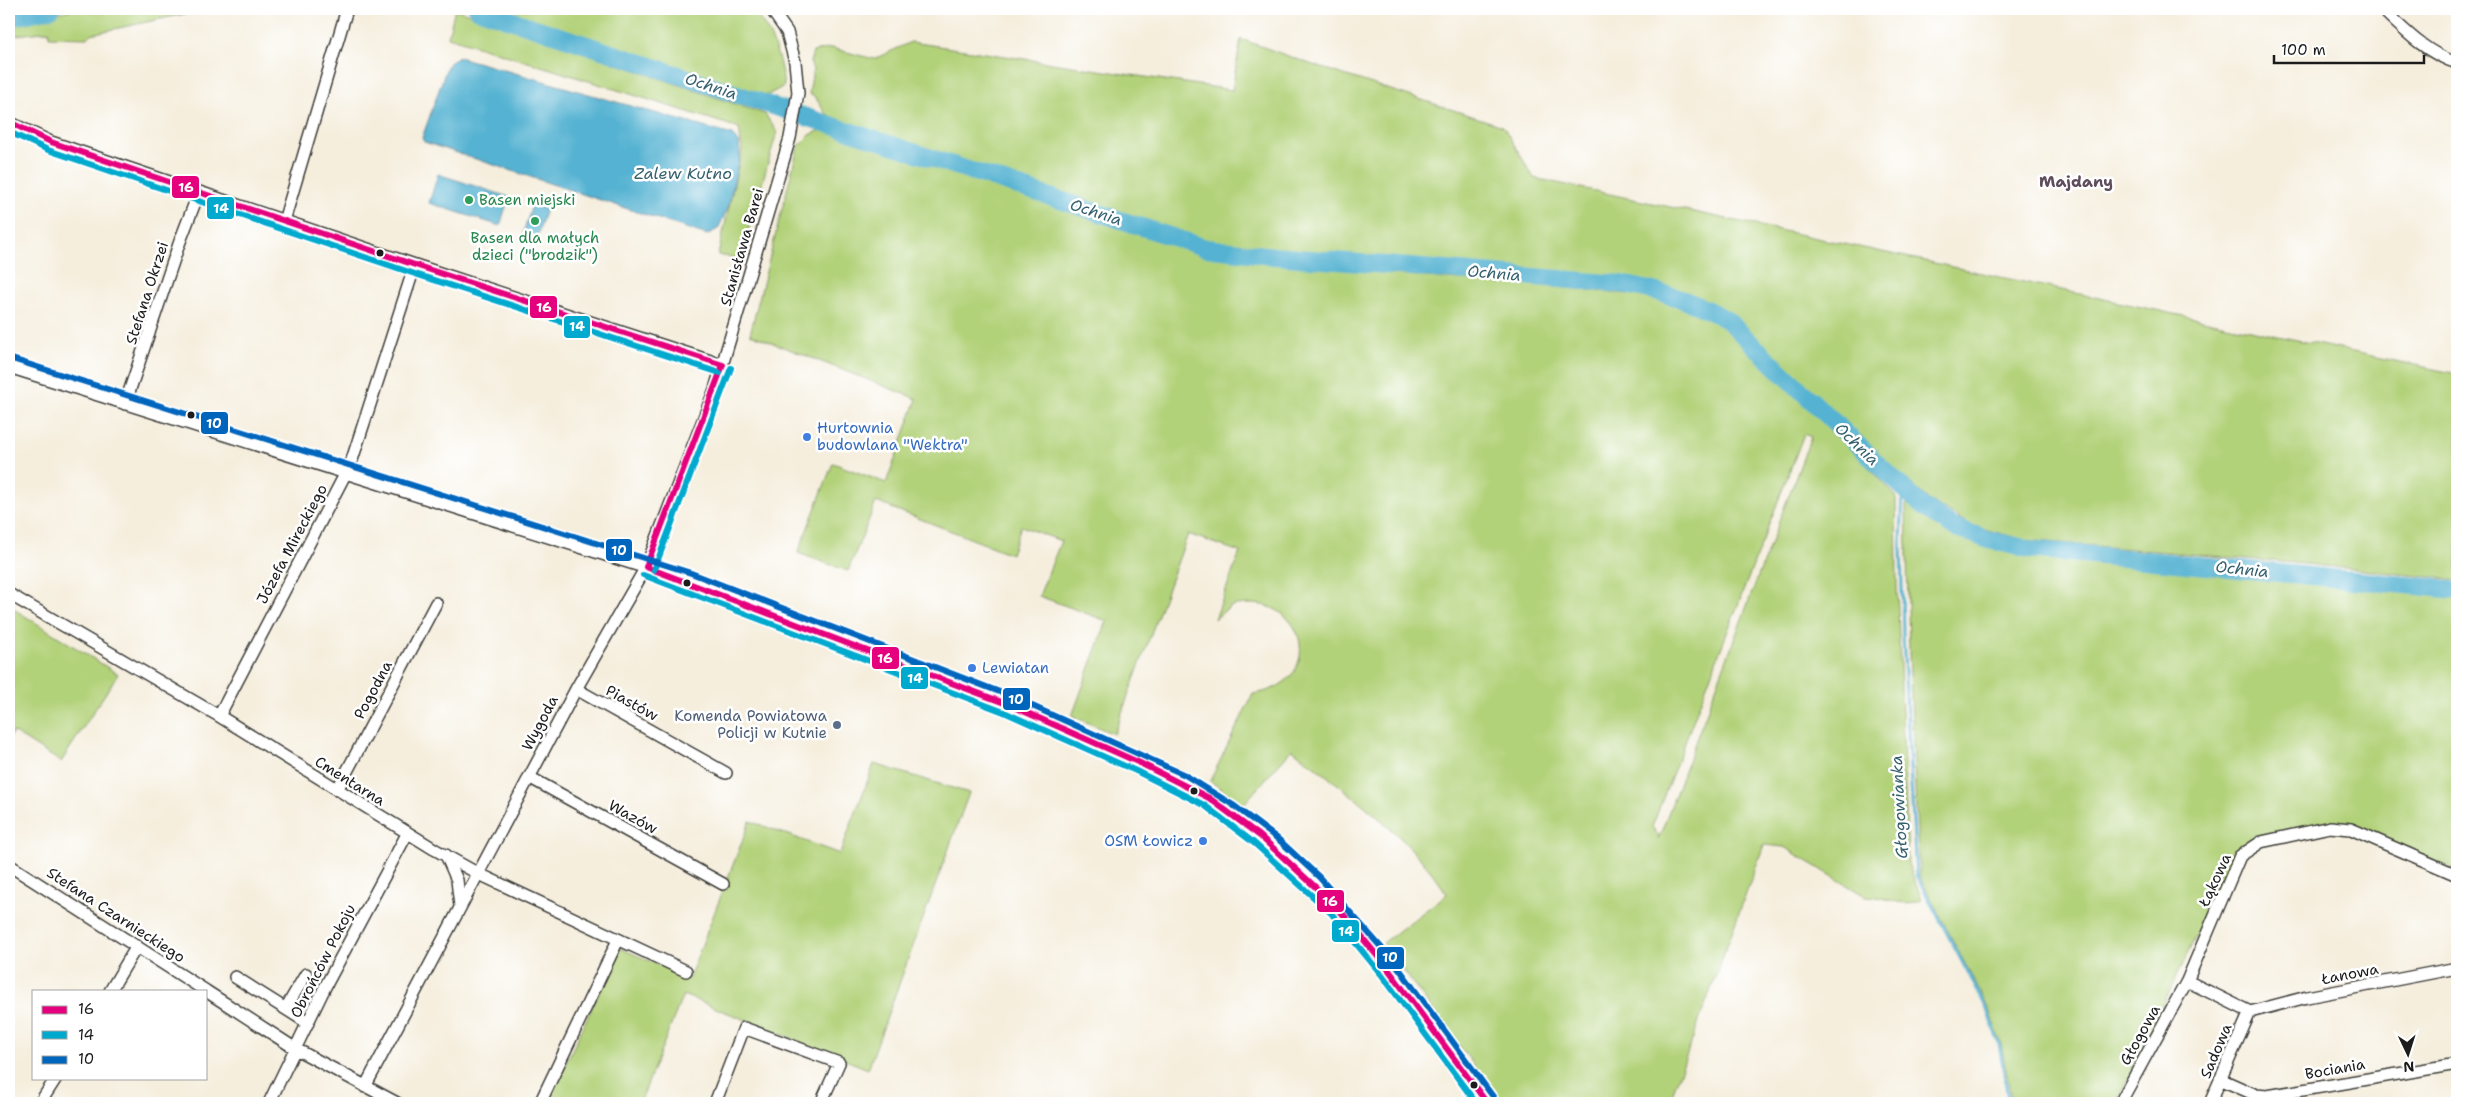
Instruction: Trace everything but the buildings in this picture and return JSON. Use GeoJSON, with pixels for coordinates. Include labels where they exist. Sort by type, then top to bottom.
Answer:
{"type":"FeatureCollection","features":[{"type":"Feature","properties":{"kind":"street"},"geometry":{"type":"LineString","coordinates":[[284,221],[347,9]]}},
{"type":"Feature","properties":{"kind":"street","name":"Stanisława Barei"},"geometry":{"type":"LineString","coordinates":[[723,366],[790,138],[798,93],[795,62],[787,32],[770,9]]}},
{"type":"Feature","properties":{"kind":"street"},"geometry":{"type":"LineString","coordinates":[[2382,9],[2408,35],[2426,48],[2457,63]]}},
{"type":"Feature","properties":{"kind":"street"},"geometry":{"type":"LineString","coordinates":[[9,122],[51,142],[415,266],[723,366]]}},
{"type":"Feature","properties":{"kind":"street","name":"Stefana Okrzei"},"geometry":{"type":"LineString","coordinates":[[125,404],[179,244],[199,192]]}},
{"type":"Feature","properties":{"kind":"street","name":"Józefa Mireckiego"},"geometry":{"type":"LineString","coordinates":[[219,716],[347,473],[415,266]]}},
{"type":"Feature","properties":{"kind":"street","name":"Wygoda"},"geometry":{"type":"LineString","coordinates":[[365,1087],[576,689],[646,567],[723,366]]}},
{"type":"Feature","properties":{"kind":"street"},"geometry":{"type":"LineString","coordinates":[[9,367],[646,567],[1008,704],[1140,763],[1208,798],[1260,836],[1337,907],[1388,969],[1487,1103]]}},
{"type":"Feature","properties":{"kind":"street","name":"Cmentarna"},"geometry":{"type":"LineString","coordinates":[[9,594],[219,716],[407,834],[477,873],[495,879],[618,940],[686,971]]}},
{"type":"Feature","properties":{"kind":"street","name":"Pogodna"},"geometry":{"type":"LineString","coordinates":[[337,790],[436,603]]}},
{"type":"Feature","properties":{"kind":"street","name":"Piastów"},"geometry":{"type":"LineString","coordinates":[[576,689],[726,773]]}},
{"type":"Feature","properties":{"kind":"street","name":"Wazów"},"geometry":{"type":"LineString","coordinates":[[529,777],[723,884]]}},
{"type":"Feature","properties":{"kind":"street","name":"Łąkowa"},"geometry":{"type":"LineString","coordinates":[[2187,981],[2240,856],[2261,842],[2330,827],[2352,829],[2457,875]]}},
{"type":"Feature","properties":{"kind":"street","name":"Obrońców Pokoju"},"geometry":{"type":"LineString","coordinates":[[269,1103],[308,1023],[407,834]]}},
{"type":"Feature","properties":{"kind":"street"},"geometry":{"type":"LineString","coordinates":[[446,855],[457,880],[460,906]]}},
{"type":"Feature","properties":{"kind":"street","name":"Stefana Czarnieckiego"},"geometry":{"type":"LineString","coordinates":[[9,866],[204,990]]}},
{"type":"Feature","properties":{"kind":"street"},"geometry":{"type":"LineString","coordinates":[[540,1103],[618,940]]}},
{"type":"Feature","properties":{"kind":"street"},"geometry":{"type":"LineString","coordinates":[[111,990],[137,946]]}},
{"type":"Feature","properties":{"kind":"street","name":"Łanowa"},"geometry":{"type":"LineString","coordinates":[[2250,1012],[2307,997],[2457,968]]}},
{"type":"Feature","properties":{"kind":"street"},"geometry":{"type":"LineString","coordinates":[[286,1008],[306,974]]}},
{"type":"Feature","properties":{"kind":"street"},"geometry":{"type":"LineString","coordinates":[[235,977],[308,1023]]}},
{"type":"Feature","properties":{"kind":"street"},"geometry":{"type":"LineString","coordinates":[[2187,981],[2250,1012]]}},
{"type":"Feature","properties":{"kind":"street","name":"Głogowa"},"geometry":{"type":"LineString","coordinates":[[2120,1103],[2187,981]]}},
{"type":"Feature","properties":{"kind":"street","name":"Stefana Czarnieckiego"},"geometry":{"type":"LineString","coordinates":[[208,992],[296,1049],[397,1103]]}},
{"type":"Feature","properties":{"kind":"street","name":"Sadowa"},"geometry":{"type":"LineString","coordinates":[[2210,1103],[2250,1012]]}},
{"type":"Feature","properties":{"kind":"street"},"geometry":{"type":"LineString","coordinates":[[715,1103],[744,1028],[839,1063],[821,1103]]}},
{"type":"Feature","properties":{"kind":"street","name":"Bociania"},"geometry":{"type":"LineString","coordinates":[[2220,1079],[2256,1095],[2266,1096],[2457,1064]]}},
{"type":"Feature","properties":{"kind":"street"},"geometry":{"type":"LineString","coordinates":[[40,1103],[55,1080]]}},
{"type":"Feature","properties":{"kind":"green space"},"geometry":{"type":"Polygon","coordinates":[[[76,9],[207,9],[91,34],[88,38],[49,37],[49,31],[9,36],[9,22],[76,9]]]}},
{"type":"Feature","properties":{"kind":"green space"},"geometry":{"type":"Polygon","coordinates":[[[455,9],[765,114],[777,132],[740,259],[718,255],[742,150],[739,128],[448,37],[455,9]]]}},
{"type":"Feature","properties":{"kind":"green space"},"geometry":{"type":"Polygon","coordinates":[[[493,9],[750,9],[764,25],[774,44],[784,86],[768,95],[752,93],[493,9]]]}},
{"type":"Feature","properties":{"kind":"green space"},"geometry":{"type":"Polygon","coordinates":[[[1241,39],[1316,66],[1503,126],[1534,178],[2457,374],[2457,580],[2306,564],[2025,540],[1970,525],[1930,501],[1742,328],[1706,302],[1660,285],[1616,278],[1321,255],[1210,242],[858,127],[826,114],[815,97],[809,94],[813,70],[810,62],[813,52],[831,48],[874,59],[911,42],[1232,90],[1241,39]]]}},
{"type":"Feature","properties":{"kind":"green space"},"geometry":{"type":"Polygon","coordinates":[[[821,130],[1217,257],[1659,297],[1712,318],[1787,387],[1807,402],[1896,496],[1897,587],[1908,863],[1922,900],[1907,903],[1865,896],[1784,847],[1764,845],[1669,1103],[1502,1103],[1383,943],[1447,894],[1414,852],[1396,833],[1355,798],[1292,749],[1243,805],[1210,781],[1253,694],[1276,687],[1291,675],[1299,661],[1300,644],[1295,629],[1285,616],[1269,607],[1249,604],[1234,605],[1215,619],[1240,552],[1188,534],[1114,734],[1072,716],[1107,621],[1039,596],[1061,541],[1021,526],[1011,554],[876,502],[848,571],[798,553],[833,463],[886,483],[917,399],[750,334],[798,147],[810,135],[821,130]],[[1804,434],[1652,827],[1659,836],[1658,840],[1811,437],[1804,434]]]}},
{"type":"Feature","properties":{"kind":"green space"},"geometry":{"type":"Polygon","coordinates":[[[1908,502],[1953,531],[1994,546],[2037,555],[2457,595],[2457,870],[2330,823],[2249,840],[2239,848],[2233,859],[2116,1103],[2012,1103],[2001,1044],[1988,1007],[1919,876],[1909,652],[1906,505],[1908,502]]]}},
{"type":"Feature","properties":{"kind":"green space"},"geometry":{"type":"Polygon","coordinates":[[[9,606],[118,674],[61,762],[13,732],[9,738],[9,606]]]}},
{"type":"Feature","properties":{"kind":"green space"},"geometry":{"type":"Polygon","coordinates":[[[874,764],[969,793],[868,1069],[683,995],[640,1103],[547,1103],[620,948],[689,978],[750,821],[840,854],[874,764]]]}},
{"type":"Feature","properties":{"kind":"water","name":"Zalew Kutno"},"geometry":{"type":"Polygon","coordinates":[[[459,57],[732,135],[739,142],[740,154],[728,208],[718,229],[707,235],[424,142],[422,138],[448,64],[459,57]]]}},
{"type":"Feature","properties":{"kind":"water","name":"Basen miejski"},"geometry":{"type":"Polygon","coordinates":[[[438,174],[509,197],[500,226],[429,203],[438,174]]]}},
{"type":"Feature","properties":{"kind":"water","name":"Basen dla małych dzieci (\"brodzik\")"},"geometry":{"type":"Polygon","coordinates":[[[532,205],[546,209],[537,238],[523,233],[532,205]]]}},
{"type":"Feature","properties":{"kind":"waterway","name":"Ochnia"},"geometry":{"type":"LineString","coordinates":[[9,18],[51,9]]}},
{"type":"Feature","properties":{"kind":"waterway","name":"Ochnia"},"geometry":{"type":"LineString","coordinates":[[477,9],[1206,248],[1274,256],[1621,284],[1663,293],[1688,301],[1727,320],[1922,506],[1951,526],[1989,540],[2029,549],[2457,590]]}},
{"type":"Feature","properties":{"kind":"waterway","name":"Głogowianka"},"geometry":{"type":"LineString","coordinates":[[1903,488],[1901,543],[1903,637],[1916,875],[1986,1007],[1999,1044],[2009,1103]]}},
{"type":"Feature","properties":{"kind":"transit line","name":"16"},"geometry":{"type":"LineString","coordinates":[[9,122],[51,142],[415,265],[723,365]]}},
{"type":"Feature","properties":{"kind":"transit line","name":"14"},"geometry":{"type":"LineString","coordinates":[[9,132],[48,150],[412,273],[720,373]]}},
{"type":"Feature","properties":{"kind":"transit line","name":"10"},"geometry":{"type":"LineString","coordinates":[[12,359],[691,573],[1010,696],[1185,775],[1233,805],[1278,839],[1319,877],[1395,963],[1494,1098]]}},
{"type":"Feature","properties":{"kind":"transit line","name":"16"},"geometry":{"type":"LineString","coordinates":[[646,567],[723,365]]}},
{"type":"Feature","properties":{"kind":"transit line","name":"14"},"geometry":{"type":"LineString","coordinates":[[654,570],[731,368]]}},
{"type":"Feature","properties":{"kind":"transit line","name":"16"},"geometry":{"type":"LineString","coordinates":[[646,567],[1007,704],[1140,763],[1209,798],[1260,836],[1337,907],[1388,969],[1487,1103]]}},
{"type":"Feature","properties":{"kind":"transit line","name":"14"},"geometry":{"type":"LineString","coordinates":[[643,575],[1004,712],[1136,771],[1204,805],[1254,843],[1331,913],[1381,974],[1476,1103]]}},
{"type":"Feature","properties":{"kind":"place","name":"Basen miejski"},"geometry":{"type":"Point","coordinates":[469,200]}},
{"type":"Feature","properties":{"kind":"place","name":"Basen dla małych dzieci (\"brodzik\")"},"geometry":{"type":"Point","coordinates":[535,221]}},
{"type":"Feature","properties":{"kind":"place","name":"Hurtownia budowlana \"Wektra\""},"geometry":{"type":"Point","coordinates":[807,437]}},
{"type":"Feature","properties":{"kind":"place","name":"Lewiatan"},"geometry":{"type":"Point","coordinates":[972,668]}},
{"type":"Feature","properties":{"kind":"place","name":"Komenda Powiatowa Policji w Kutnie"},"geometry":{"type":"Point","coordinates":[837,725]}},
{"type":"Feature","properties":{"kind":"place","name":"OSM Łowicz"},"geometry":{"type":"Point","coordinates":[1203,841]}},
{"type":"Feature","properties":{"kind":"district","name":"Majdany"},"geometry":{"type":"Point","coordinates":[2076,181]}}]}
